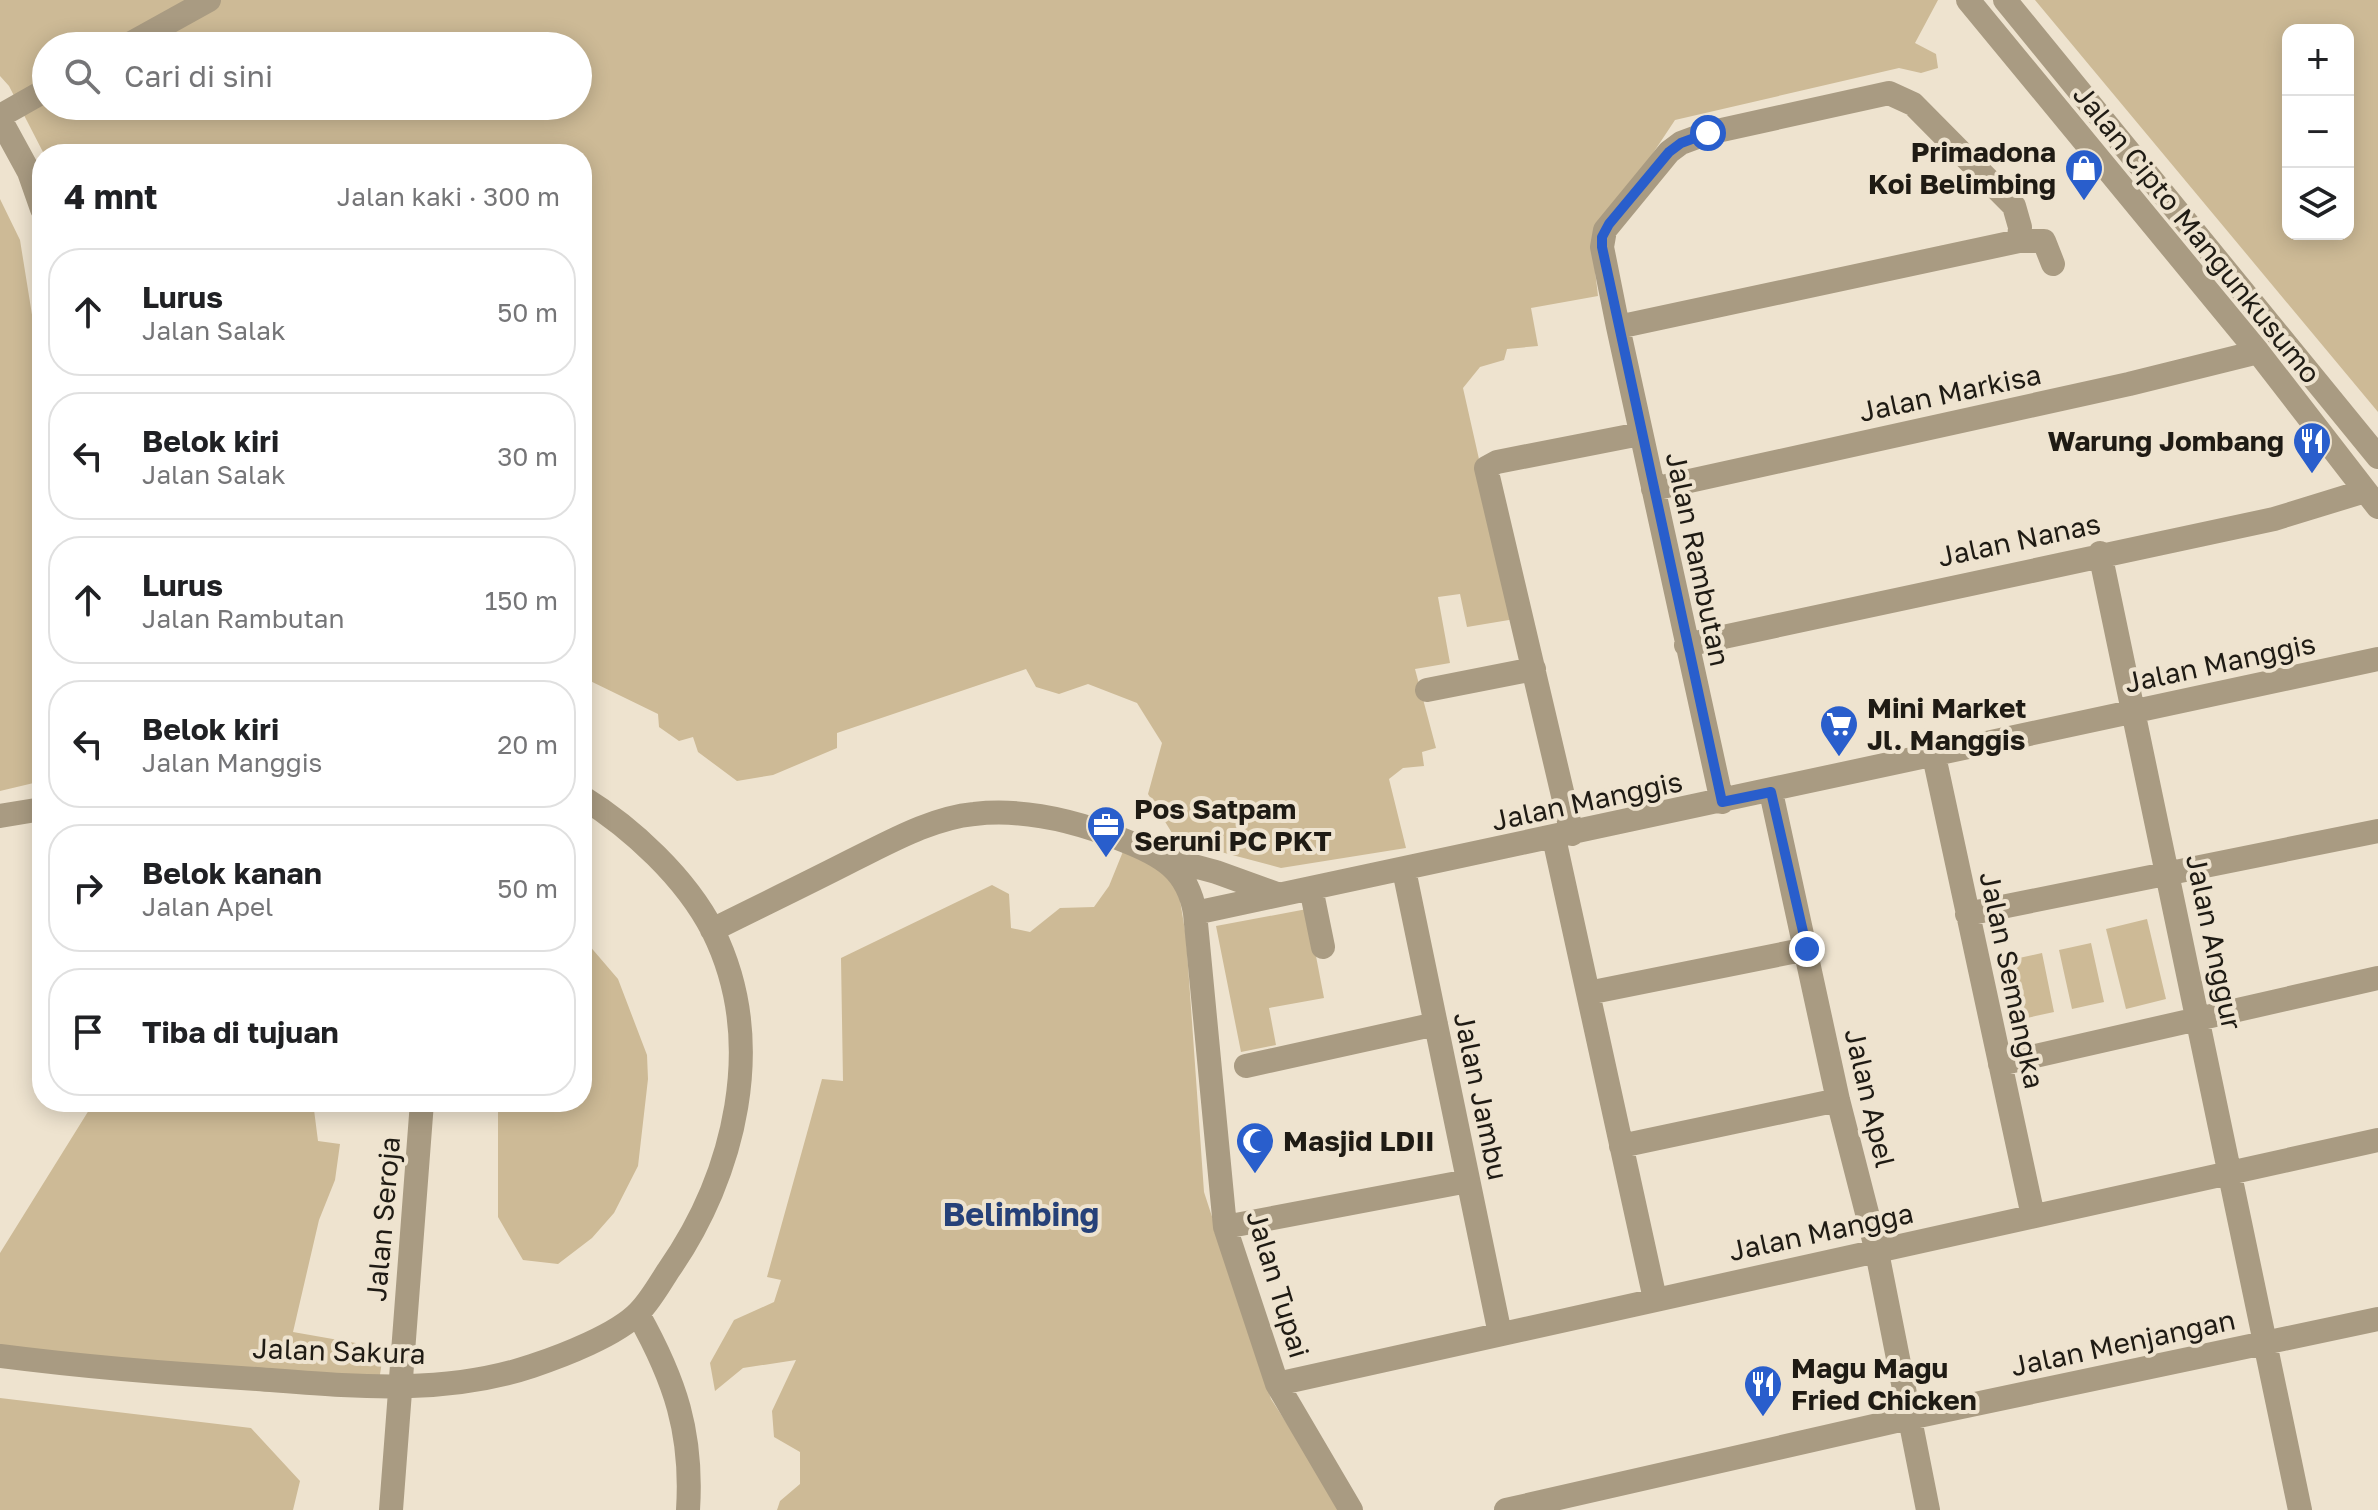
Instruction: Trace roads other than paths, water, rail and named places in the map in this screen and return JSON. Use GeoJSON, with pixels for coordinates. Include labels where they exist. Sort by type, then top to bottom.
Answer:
{"type":"FeatureCollection","features":[{"type":"Feature","properties":{"kind":"street"},"geometry":{"type":"LineString","coordinates":[[151,32],[209,0]]}},
{"type":"Feature","properties":{"kind":"street","name":"Jalan Cipto Mangunkusumo"},"geometry":{"type":"LineString","coordinates":[[1968,0],[2258,352],[2371,499]]}},
{"type":"Feature","properties":{"kind":"street","name":"Jalan Cipto Mangunkusumo"},"geometry":{"type":"LineString","coordinates":[[2005,0],[2378,457]]}},
{"type":"Feature","properties":{"kind":"street","name":"Jalan Rambutan"},"geometry":{"type":"LineString","coordinates":[[1722,802],[1640,434],[1602,237],[1669,152],[1693,137],[1889,93],[1913,104],[2014,206],[2020,227],[2019,241]]}},
{"type":"Feature","properties":{"kind":"street"},"geometry":{"type":"LineString","coordinates":[[32,99],[0,118],[32,181]]}},
{"type":"Feature","properties":{"kind":"street"},"geometry":{"type":"LineString","coordinates":[[1618,327],[2019,241],[2044,241],[2053,264]]}},
{"type":"Feature","properties":{"kind":"street","name":"Jalan Markisa"},"geometry":{"type":"LineString","coordinates":[[1653,489],[2129,384],[2258,352]]}},
{"type":"Feature","properties":{"kind":"street"},"geometry":{"type":"LineString","coordinates":[[1640,434],[1497,462],[1486,468],[1534,669],[1588,993],[1655,1299]]}},
{"type":"Feature","properties":{"kind":"street","name":"Jalan Nanas"},"geometry":{"type":"LineString","coordinates":[[1686,645],[2100,553],[2371,499]]}},
{"type":"Feature","properties":{"kind":"street","name":"Jalan Anggur"},"geometry":{"type":"LineString","coordinates":[[2100,553],[2136,712],[2300,1510]]}},
{"type":"Feature","properties":{"kind":"street","name":"Jalan Manggis"},"geometry":{"type":"LineString","coordinates":[[1195,913],[1771,792],[2378,659]]}},
{"type":"Feature","properties":{"kind":"street"},"geometry":{"type":"LineString","coordinates":[[1427,690],[1534,669]]}},
{"type":"Feature","properties":{"kind":"street","name":"Jalan Semangka"},"geometry":{"type":"LineString","coordinates":[[1934,756],[2033,1216]]}},
{"type":"Feature","properties":{"kind":"street","name":"Jalan Apel"},"geometry":{"type":"LineString","coordinates":[[1771,792],[1838,1100],[1877,1252],[1928,1510]]}},
{"type":"Feature","properties":{"kind":"street","name":"Jalan Sakura"},"geometry":{"type":"LineString","coordinates":[[0,1356],[207,1376],[399,1389],[467,1382],[533,1366],[597,1338],[638,1314],[692,1237],[723,1165],[737,1112],[740,1054],[735,1007],[724,960],[712,930],[682,887],[643,844],[592,805]]}},
{"type":"Feature","properties":{"kind":"street"},"geometry":{"type":"LineString","coordinates":[[0,816],[32,811]]}},
{"type":"Feature","properties":{"kind":"street"},"geometry":{"type":"LineString","coordinates":[[712,930],[886,844],[931,824],[972,814],[1014,812],[1051,816],[1117,837],[1157,856],[1216,872],[1277,895]]}},
{"type":"Feature","properties":{"kind":"street"},"geometry":{"type":"LineString","coordinates":[[1967,914],[2378,831]]}},
{"type":"Feature","properties":{"kind":"street","name":"Jalan Tupai"},"geometry":{"type":"LineString","coordinates":[[1157,856],[1180,873],[1191,889],[1225,1227],[1277,1384],[1351,1510]]}},
{"type":"Feature","properties":{"kind":"street","name":"Jalan Jambu"},"geometry":{"type":"LineString","coordinates":[[1404,870],[1500,1334]]}},
{"type":"Feature","properties":{"kind":"street"},"geometry":{"type":"LineString","coordinates":[[1311,888],[1323,947]]}},
{"type":"Feature","properties":{"kind":"street"},"geometry":{"type":"LineString","coordinates":[[1588,993],[1807,949]]}},
{"type":"Feature","properties":{"kind":"street"},"geometry":{"type":"LineString","coordinates":[[2000,1064],[2378,978]]}},
{"type":"Feature","properties":{"kind":"street"},"geometry":{"type":"LineString","coordinates":[[1246,1066],[1436,1024]]}},
{"type":"Feature","properties":{"kind":"street"},"geometry":{"type":"LineString","coordinates":[[1621,1146],[1838,1100]]}},
{"type":"Feature","properties":{"kind":"street","name":"Jalan Seroja"},"geometry":{"type":"LineString","coordinates":[[391,1510],[421,1112]]}},
{"type":"Feature","properties":{"kind":"street","name":"Jalan Mangga"},"geometry":{"type":"LineString","coordinates":[[1277,1384],[2378,1140]]}},
{"type":"Feature","properties":{"kind":"street"},"geometry":{"type":"LineString","coordinates":[[1225,1227],[1468,1181]]}},
{"type":"Feature","properties":{"kind":"street"},"geometry":{"type":"LineString","coordinates":[[638,1314],[657,1348],[686,1426],[690,1472],[688,1510]]}},
{"type":"Feature","properties":{"kind":"street","name":"Jalan Menjangan"},"geometry":{"type":"LineString","coordinates":[[1506,1510],[1909,1418],[2378,1319]]}},
{"type":"Feature","properties":{"kind":"place","name":"Primadona Koi Belimbing"},"geometry":{"type":"Point","coordinates":[2084,202]}},
{"type":"Feature","properties":{"kind":"place","name":"Warung Jombang"},"geometry":{"type":"Point","coordinates":[2312,475]}},
{"type":"Feature","properties":{"kind":"place","name":"Mini Market Jl. Manggis"},"geometry":{"type":"Point","coordinates":[1839,758]}},
{"type":"Feature","properties":{"kind":"place","name":"Pos Satpam Seruni PC PKT"},"geometry":{"type":"Point","coordinates":[1106,859]}},
{"type":"Feature","properties":{"kind":"place","name":"Masjid LDII"},"geometry":{"type":"Point","coordinates":[1255,1175]}},
{"type":"Feature","properties":{"kind":"place","name":"Magu Magu Fried Chicken"},"geometry":{"type":"Point","coordinates":[1763,1418]}},
{"type":"Feature","properties":{"kind":"district","name":"Belimbing"},"geometry":{"type":"Point","coordinates":[1021,1215]}}]}
